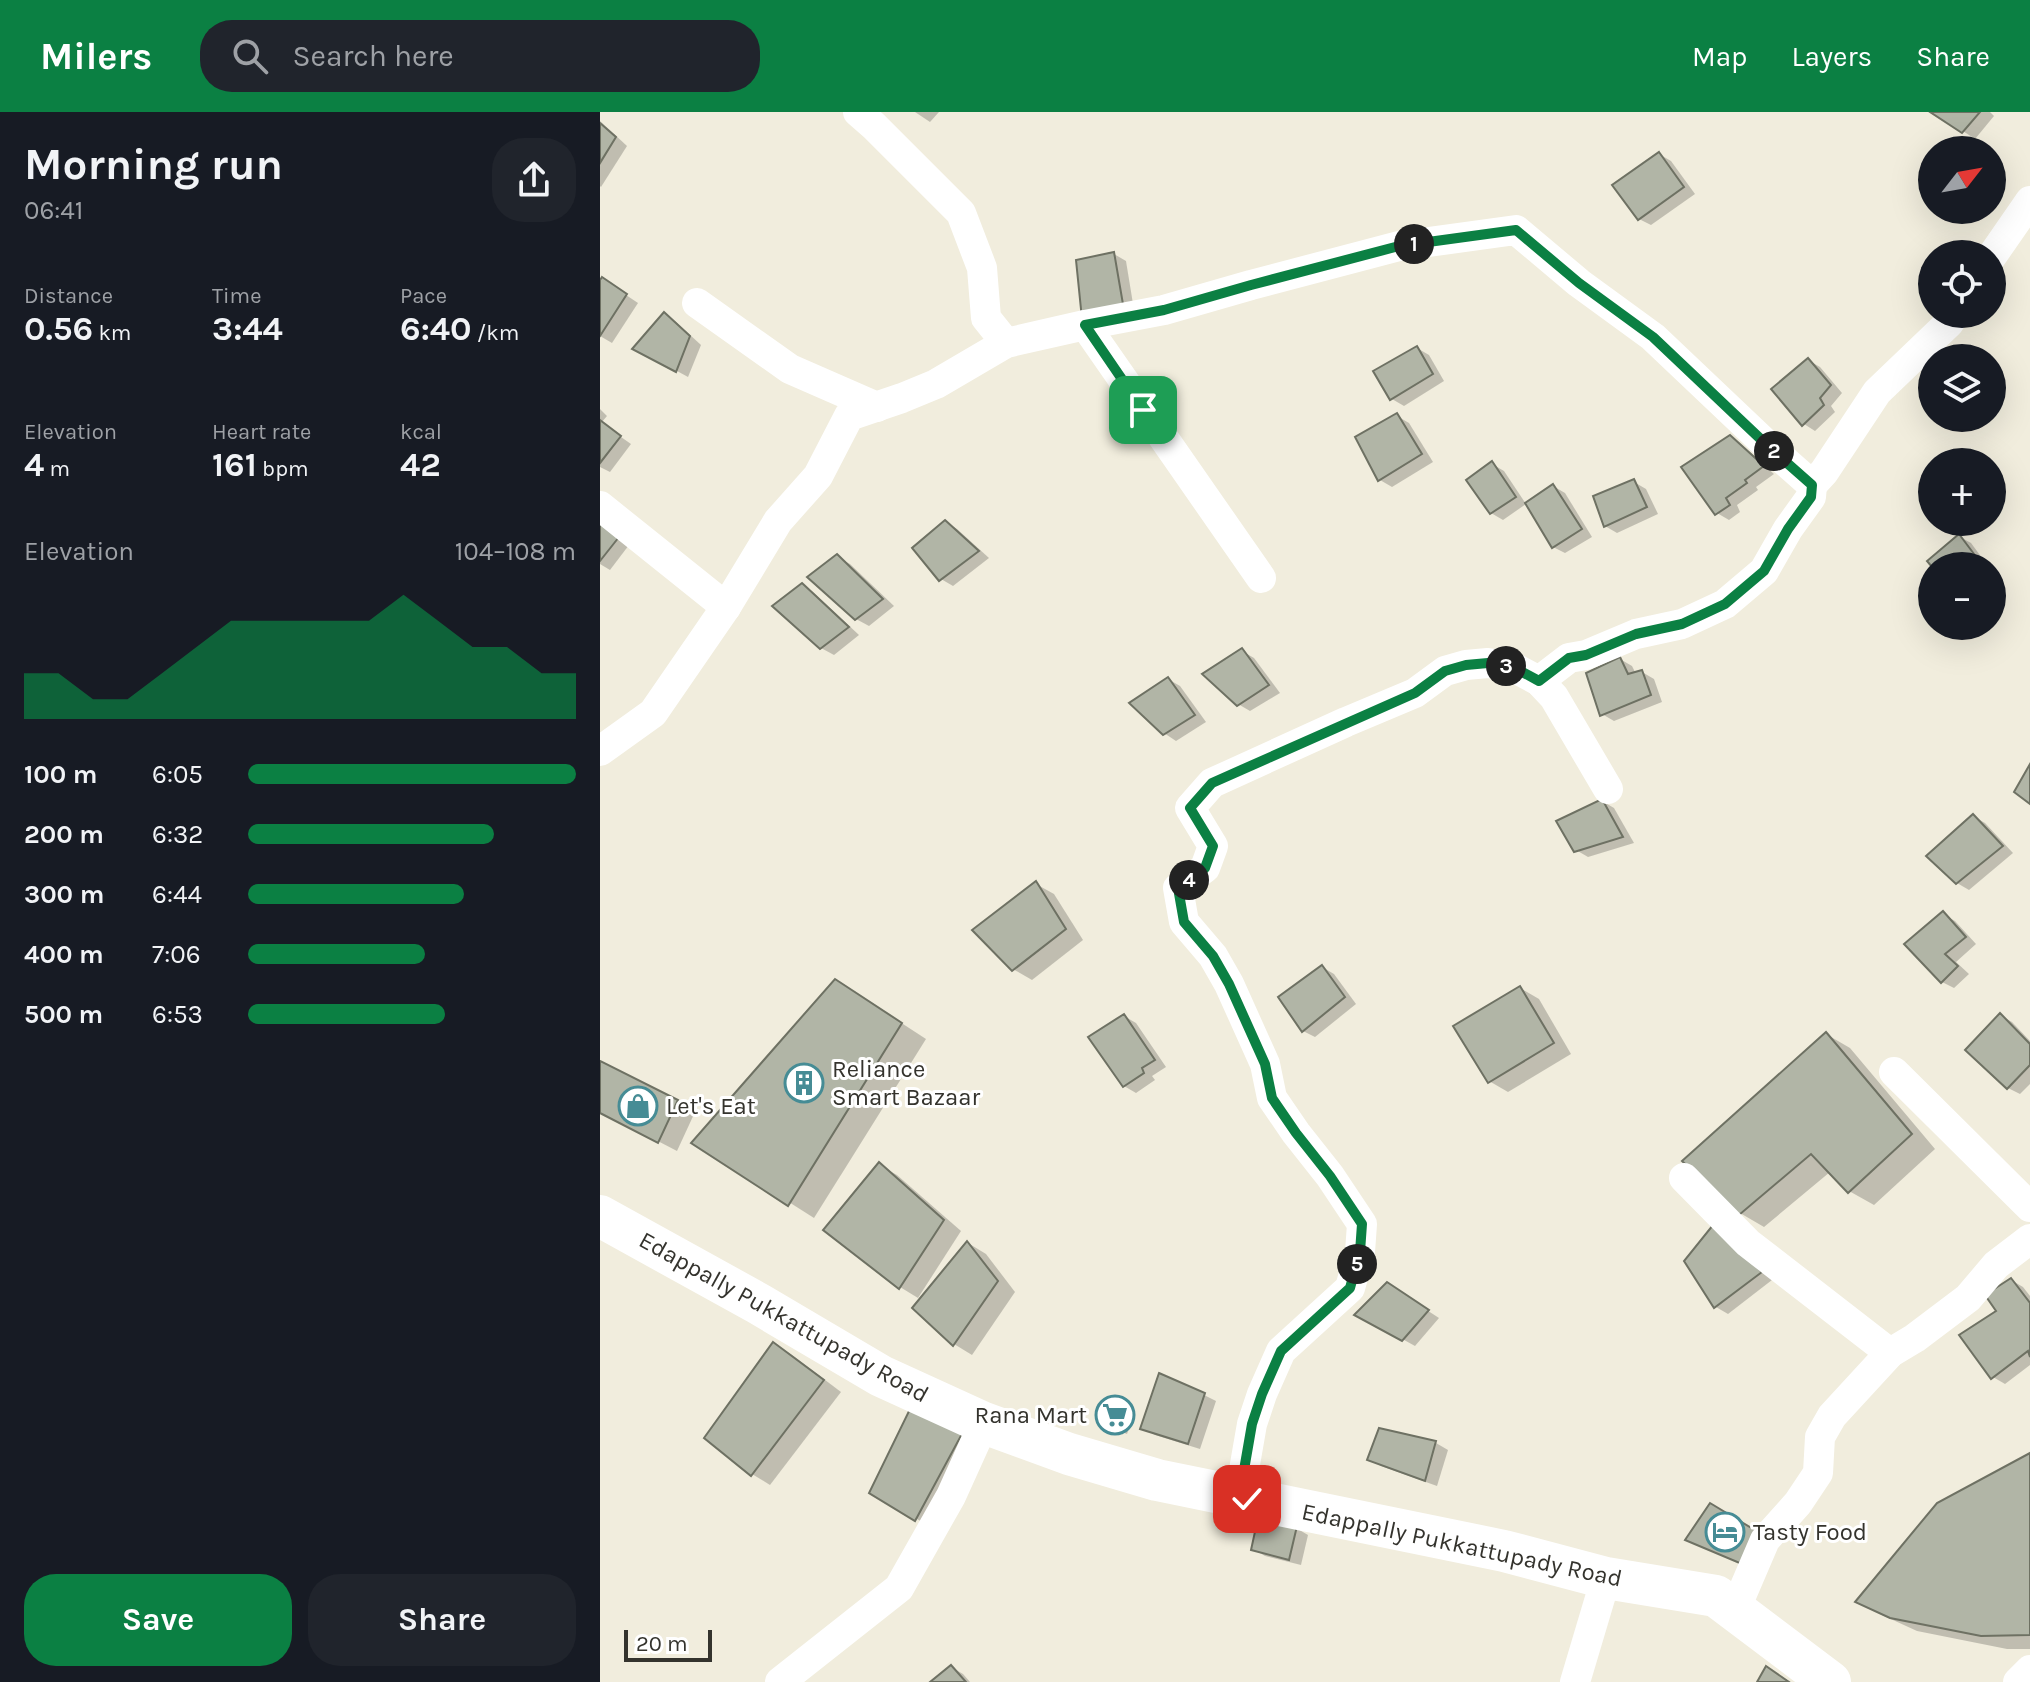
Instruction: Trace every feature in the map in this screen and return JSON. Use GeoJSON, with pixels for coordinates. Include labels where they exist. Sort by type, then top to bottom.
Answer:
{"type":"FeatureCollection","features":[{"type":"Feature","properties":{"kind":"main road","name":"Edappally Pukkattupady Road"},"geometry":{"type":"LineString","coordinates":[[600,1216],[881,1376],[984,1423],[1142,1476],[1504,1551],[1606,1578],[1716,1596],[1830,1682]]}},
{"type":"Feature","properties":{"kind":"street"},"geometry":{"type":"LineString","coordinates":[[858,112],[961,213],[982,268],[986,318],[1006,343]]}},
{"type":"Feature","properties":{"kind":"street"},"geometry":{"type":"LineString","coordinates":[[2003,240],[2030,201]]}},
{"type":"Feature","properties":{"kind":"street"},"geometry":{"type":"LineString","coordinates":[[600,751],[653,713],[726,607],[778,521],[818,476],[849,416],[936,384],[1006,343],[1164,310],[1399,246],[1516,230],[1579,283],[1653,337],[1812,485]]}},
{"type":"Feature","properties":{"kind":"street"},"geometry":{"type":"LineString","coordinates":[[697,303],[790,369],[877,407]]}},
{"type":"Feature","properties":{"kind":"street"},"geometry":{"type":"LineString","coordinates":[[1085,325],[1261,578]]}},
{"type":"Feature","properties":{"kind":"street"},"geometry":{"type":"LineString","coordinates":[[1539,681],[1569,658],[1586,655],[1636,634],[1682,624],[1725,604],[1764,571],[1811,497],[1812,485],[1877,392],[1944,328]]}},
{"type":"Feature","properties":{"kind":"street"},"geometry":{"type":"LineString","coordinates":[[600,506],[726,607]]}},
{"type":"Feature","properties":{"kind":"street"},"geometry":{"type":"LineString","coordinates":[[1247,1499],[1244,1470],[1252,1424],[1262,1394],[1281,1351],[1350,1288],[1360,1252],[1362,1224],[1272,1098],[1265,1064],[1229,984],[1213,956],[1184,922],[1178,888],[1205,868],[1213,846],[1190,808],[1212,783],[1415,693],[1445,671],[1488,663],[1513,667],[1539,681],[1554,697],[1608,789]]}},
{"type":"Feature","properties":{"kind":"street"},"geometry":{"type":"LineString","coordinates":[[1894,1072],[2030,1207]]}},
{"type":"Feature","properties":{"kind":"street"},"geometry":{"type":"LineString","coordinates":[[1684,1178],[1748,1243],[1890,1353]]}},
{"type":"Feature","properties":{"kind":"street"},"geometry":{"type":"LineString","coordinates":[[1735,1610],[1765,1540],[1798,1503],[1818,1473],[1820,1437],[1832,1416],[1890,1353],[1968,1298],[1996,1265],[2030,1239]]}},
{"type":"Feature","properties":{"kind":"street"},"geometry":{"type":"LineString","coordinates":[[780,1682],[899,1588],[951,1496],[984,1423]]}},
{"type":"Feature","properties":{"kind":"street"},"geometry":{"type":"LineString","coordinates":[[1575,1682],[1606,1578]]}},
{"type":"Feature","properties":{"kind":"street"},"geometry":{"type":"LineString","coordinates":[[2018,1682],[2030,1670]]}},
{"type":"Feature","properties":{"kind":"building"},"geometry":{"type":"Polygon","coordinates":[[[1930,112],[1980,112],[1962,133],[1930,112]]]}},
{"type":"Feature","properties":{"kind":"building"},"geometry":{"type":"Polygon","coordinates":[[[600,123],[616,137],[600,163],[600,123]]]}},
{"type":"Feature","properties":{"kind":"building"},"geometry":{"type":"Polygon","coordinates":[[[1659,152],[1684,187],[1638,220],[1612,185],[1659,152]]]}},
{"type":"Feature","properties":{"kind":"building"},"geometry":{"type":"Polygon","coordinates":[[[1114,252],[1124,310],[1082,319],[1076,260],[1114,252]]]}},
{"type":"Feature","properties":{"kind":"building"},"geometry":{"type":"Polygon","coordinates":[[[602,277],[627,294],[600,336],[600,280],[602,277]]]}},
{"type":"Feature","properties":{"kind":"building"},"geometry":{"type":"Polygon","coordinates":[[[664,312],[690,336],[676,372],[632,349],[664,312]]]}},
{"type":"Feature","properties":{"kind":"building"},"geometry":{"type":"Polygon","coordinates":[[[1417,346],[1433,374],[1390,400],[1373,371],[1417,346]]]}},
{"type":"Feature","properties":{"kind":"building"},"geometry":{"type":"Polygon","coordinates":[[[1808,358],[1831,385],[1820,398],[1824,405],[1802,426],[1771,389],[1808,358]]]}},
{"type":"Feature","properties":{"kind":"building"},"geometry":{"type":"Polygon","coordinates":[[[1397,413],[1422,454],[1378,481],[1355,437],[1397,413]]]}},
{"type":"Feature","properties":{"kind":"building"},"geometry":{"type":"Polygon","coordinates":[[[600,420],[621,436],[600,463],[600,420]]]}},
{"type":"Feature","properties":{"kind":"building"},"geometry":{"type":"Polygon","coordinates":[[[1730,435],[1764,466],[1726,498],[1730,505],[1715,515],[1681,467],[1730,435]]]}},
{"type":"Feature","properties":{"kind":"building"},"geometry":{"type":"Polygon","coordinates":[[[1492,461],[1516,497],[1490,514],[1466,480],[1492,461]]]}},
{"type":"Feature","properties":{"kind":"building"},"geometry":{"type":"Polygon","coordinates":[[[1634,479],[1647,507],[1604,527],[1593,496],[1634,479]]]}},
{"type":"Feature","properties":{"kind":"building"},"geometry":{"type":"Polygon","coordinates":[[[1553,484],[1582,529],[1552,548],[1525,503],[1553,484]]]}},
{"type":"Feature","properties":{"kind":"building"},"geometry":{"type":"Polygon","coordinates":[[[945,520],[979,551],[939,581],[912,548],[945,520]]]}},
{"type":"Feature","properties":{"kind":"building"},"geometry":{"type":"Polygon","coordinates":[[[600,521],[619,537],[600,561],[600,521]]]}},
{"type":"Feature","properties":{"kind":"building"},"geometry":{"type":"Polygon","coordinates":[[[1960,536],[1972,552],[1938,552],[1960,536]]]}},
{"type":"Feature","properties":{"kind":"building"},"geometry":{"type":"Polygon","coordinates":[[[837,554],[883,599],[855,620],[807,577],[837,554]]]}},
{"type":"Feature","properties":{"kind":"building"},"geometry":{"type":"Polygon","coordinates":[[[802,583],[849,627],[820,649],[772,606],[802,583]]]}},
{"type":"Feature","properties":{"kind":"building"},"geometry":{"type":"Polygon","coordinates":[[[1242,648],[1269,685],[1237,706],[1202,674],[1242,648]]]}},
{"type":"Feature","properties":{"kind":"building"},"geometry":{"type":"Polygon","coordinates":[[[1620,657],[1628,674],[1642,670],[1651,695],[1600,716],[1586,673],[1620,657]]]}},
{"type":"Feature","properties":{"kind":"building"},"geometry":{"type":"Polygon","coordinates":[[[1168,677],[1195,715],[1163,735],[1129,703],[1168,677]]]}},
{"type":"Feature","properties":{"kind":"building"},"geometry":{"type":"Polygon","coordinates":[[[2030,764],[2030,804],[2014,792],[2030,764]]]}},
{"type":"Feature","properties":{"kind":"building"},"geometry":{"type":"Polygon","coordinates":[[[1602,799],[1623,837],[1574,852],[1556,821],[1602,799]]]}},
{"type":"Feature","properties":{"kind":"building"},"geometry":{"type":"Polygon","coordinates":[[[1973,814],[2003,846],[1956,884],[1926,856],[1973,814]]]}},
{"type":"Feature","properties":{"kind":"building"},"geometry":{"type":"Polygon","coordinates":[[[1036,881],[1066,929],[1012,971],[972,930],[1036,881]]]}},
{"type":"Feature","properties":{"kind":"building"},"geometry":{"type":"Polygon","coordinates":[[[1943,911],[1966,937],[1945,954],[1958,966],[1941,983],[1904,944],[1943,911]]]}},
{"type":"Feature","properties":{"kind":"building"},"geometry":{"type":"Polygon","coordinates":[[[1322,965],[1345,997],[1302,1032],[1278,997],[1322,965]]]}},
{"type":"Feature","properties":{"kind":"building","name":"Reliance Smart Bazaar"},"geometry":{"type":"Polygon","coordinates":[[[835,979],[902,1023],[788,1206],[691,1143],[835,979]]]}},
{"type":"Feature","properties":{"kind":"building"},"geometry":{"type":"Polygon","coordinates":[[[1520,986],[1554,1043],[1488,1083],[1453,1026],[1520,986]]]}},
{"type":"Feature","properties":{"kind":"building"},"geometry":{"type":"Polygon","coordinates":[[[2000,1013],[2030,1044],[2030,1065],[2007,1089],[1965,1050],[2000,1013]]]}},
{"type":"Feature","properties":{"kind":"building"},"geometry":{"type":"Polygon","coordinates":[[[1124,1014],[1155,1060],[1142,1068],[1144,1073],[1123,1087],[1088,1037],[1124,1014]]]}},
{"type":"Feature","properties":{"kind":"building"},"geometry":{"type":"Polygon","coordinates":[[[1826,1032],[1912,1134],[1848,1193],[1811,1154],[1739,1215],[1682,1161],[1826,1032]]]}},
{"type":"Feature","properties":{"kind":"building","name":"Let's Eat"},"geometry":{"type":"Polygon","coordinates":[[[600,1061],[678,1100],[658,1143],[600,1113],[600,1061]]]}},
{"type":"Feature","properties":{"kind":"building"},"geometry":{"type":"Polygon","coordinates":[[[879,1162],[944,1220],[899,1289],[823,1230],[879,1162]]]}},
{"type":"Feature","properties":{"kind":"building"},"geometry":{"type":"Polygon","coordinates":[[[1713,1225],[1762,1272],[1714,1308],[1684,1261],[1713,1225]]]}},
{"type":"Feature","properties":{"kind":"building"},"geometry":{"type":"Polygon","coordinates":[[[967,1241],[998,1281],[953,1346],[912,1308],[967,1241]]]}},
{"type":"Feature","properties":{"kind":"building"},"geometry":{"type":"Polygon","coordinates":[[[2011,1278],[2030,1303],[2030,1357],[2028,1351],[1991,1379],[1959,1335],[1996,1311],[1985,1295],[2011,1278]]]}},
{"type":"Feature","properties":{"kind":"building"},"geometry":{"type":"Polygon","coordinates":[[[1387,1282],[1429,1310],[1402,1341],[1354,1315],[1387,1282]]]}},
{"type":"Feature","properties":{"kind":"building"},"geometry":{"type":"Polygon","coordinates":[[[773,1342],[824,1380],[751,1476],[704,1438],[773,1342]]]}},
{"type":"Feature","properties":{"kind":"building"},"geometry":{"type":"Polygon","coordinates":[[[1159,1373],[1205,1393],[1188,1444],[1140,1429],[1159,1373]]]}},
{"type":"Feature","properties":{"kind":"building","name":"Rana Mart"},"geometry":{"type":"Polygon","coordinates":[[[1111,1399],[1131,1408],[1122,1433],[1099,1423],[1111,1399]]]}},
{"type":"Feature","properties":{"kind":"building"},"geometry":{"type":"Polygon","coordinates":[[[911,1407],[963,1432],[915,1521],[869,1493],[911,1407]]]}},
{"type":"Feature","properties":{"kind":"building"},"geometry":{"type":"Polygon","coordinates":[[[1379,1428],[1436,1441],[1425,1481],[1367,1460],[1379,1428]]]}},
{"type":"Feature","properties":{"kind":"building"},"geometry":{"type":"Polygon","coordinates":[[[2030,1453],[2030,1635],[1981,1636],[1890,1618],[1855,1602],[1937,1503],[2030,1453]]]}},
{"type":"Feature","properties":{"kind":"building","name":"Tasty Food"},"geometry":{"type":"Polygon","coordinates":[[[1710,1503],[1763,1535],[1742,1564],[1685,1540],[1710,1503]]]}},
{"type":"Feature","properties":{"kind":"building"},"geometry":{"type":"Polygon","coordinates":[[[1258,1518],[1297,1526],[1289,1560],[1251,1550],[1258,1518]]]}},
{"type":"Feature","properties":{"kind":"building"},"geometry":{"type":"Polygon","coordinates":[[[951,1665],[966,1682],[930,1682],[951,1665]]]}},
{"type":"Feature","properties":{"kind":"building"},"geometry":{"type":"Polygon","coordinates":[[[1766,1666],[1789,1682],[1757,1682],[1766,1666]]]}},
{"type":"Feature","properties":{"kind":"place","name":"Reliance Smart Bazaar"},"geometry":{"type":"Point","coordinates":[804,1083]}},
{"type":"Feature","properties":{"kind":"place","name":"Let's Eat"},"geometry":{"type":"Point","coordinates":[638,1106]}},
{"type":"Feature","properties":{"kind":"place","name":"Rana Mart"},"geometry":{"type":"Point","coordinates":[1115,1415]}},
{"type":"Feature","properties":{"kind":"place","name":"Tasty Food"},"geometry":{"type":"Point","coordinates":[1725,1532]}},
{"type":"Feature","properties":{"kind":"route"},"geometry":{"type":"LineString","coordinates":[[1143,410],[1085,325],[1164,310],[1399,246],[1516,230],[1579,283],[1653,337],[1812,485],[1811,497],[1764,571],[1725,604],[1682,624],[1636,634],[1586,655],[1569,658],[1539,681],[1513,667],[1488,663],[1445,671],[1415,693],[1212,783],[1190,808],[1213,846],[1205,868],[1178,888],[1184,922],[1213,956],[1229,984],[1265,1064],[1272,1098],[1362,1224],[1360,1252],[1350,1288],[1281,1351],[1262,1394],[1252,1424],[1244,1470],[1247,1499]]}}]}
